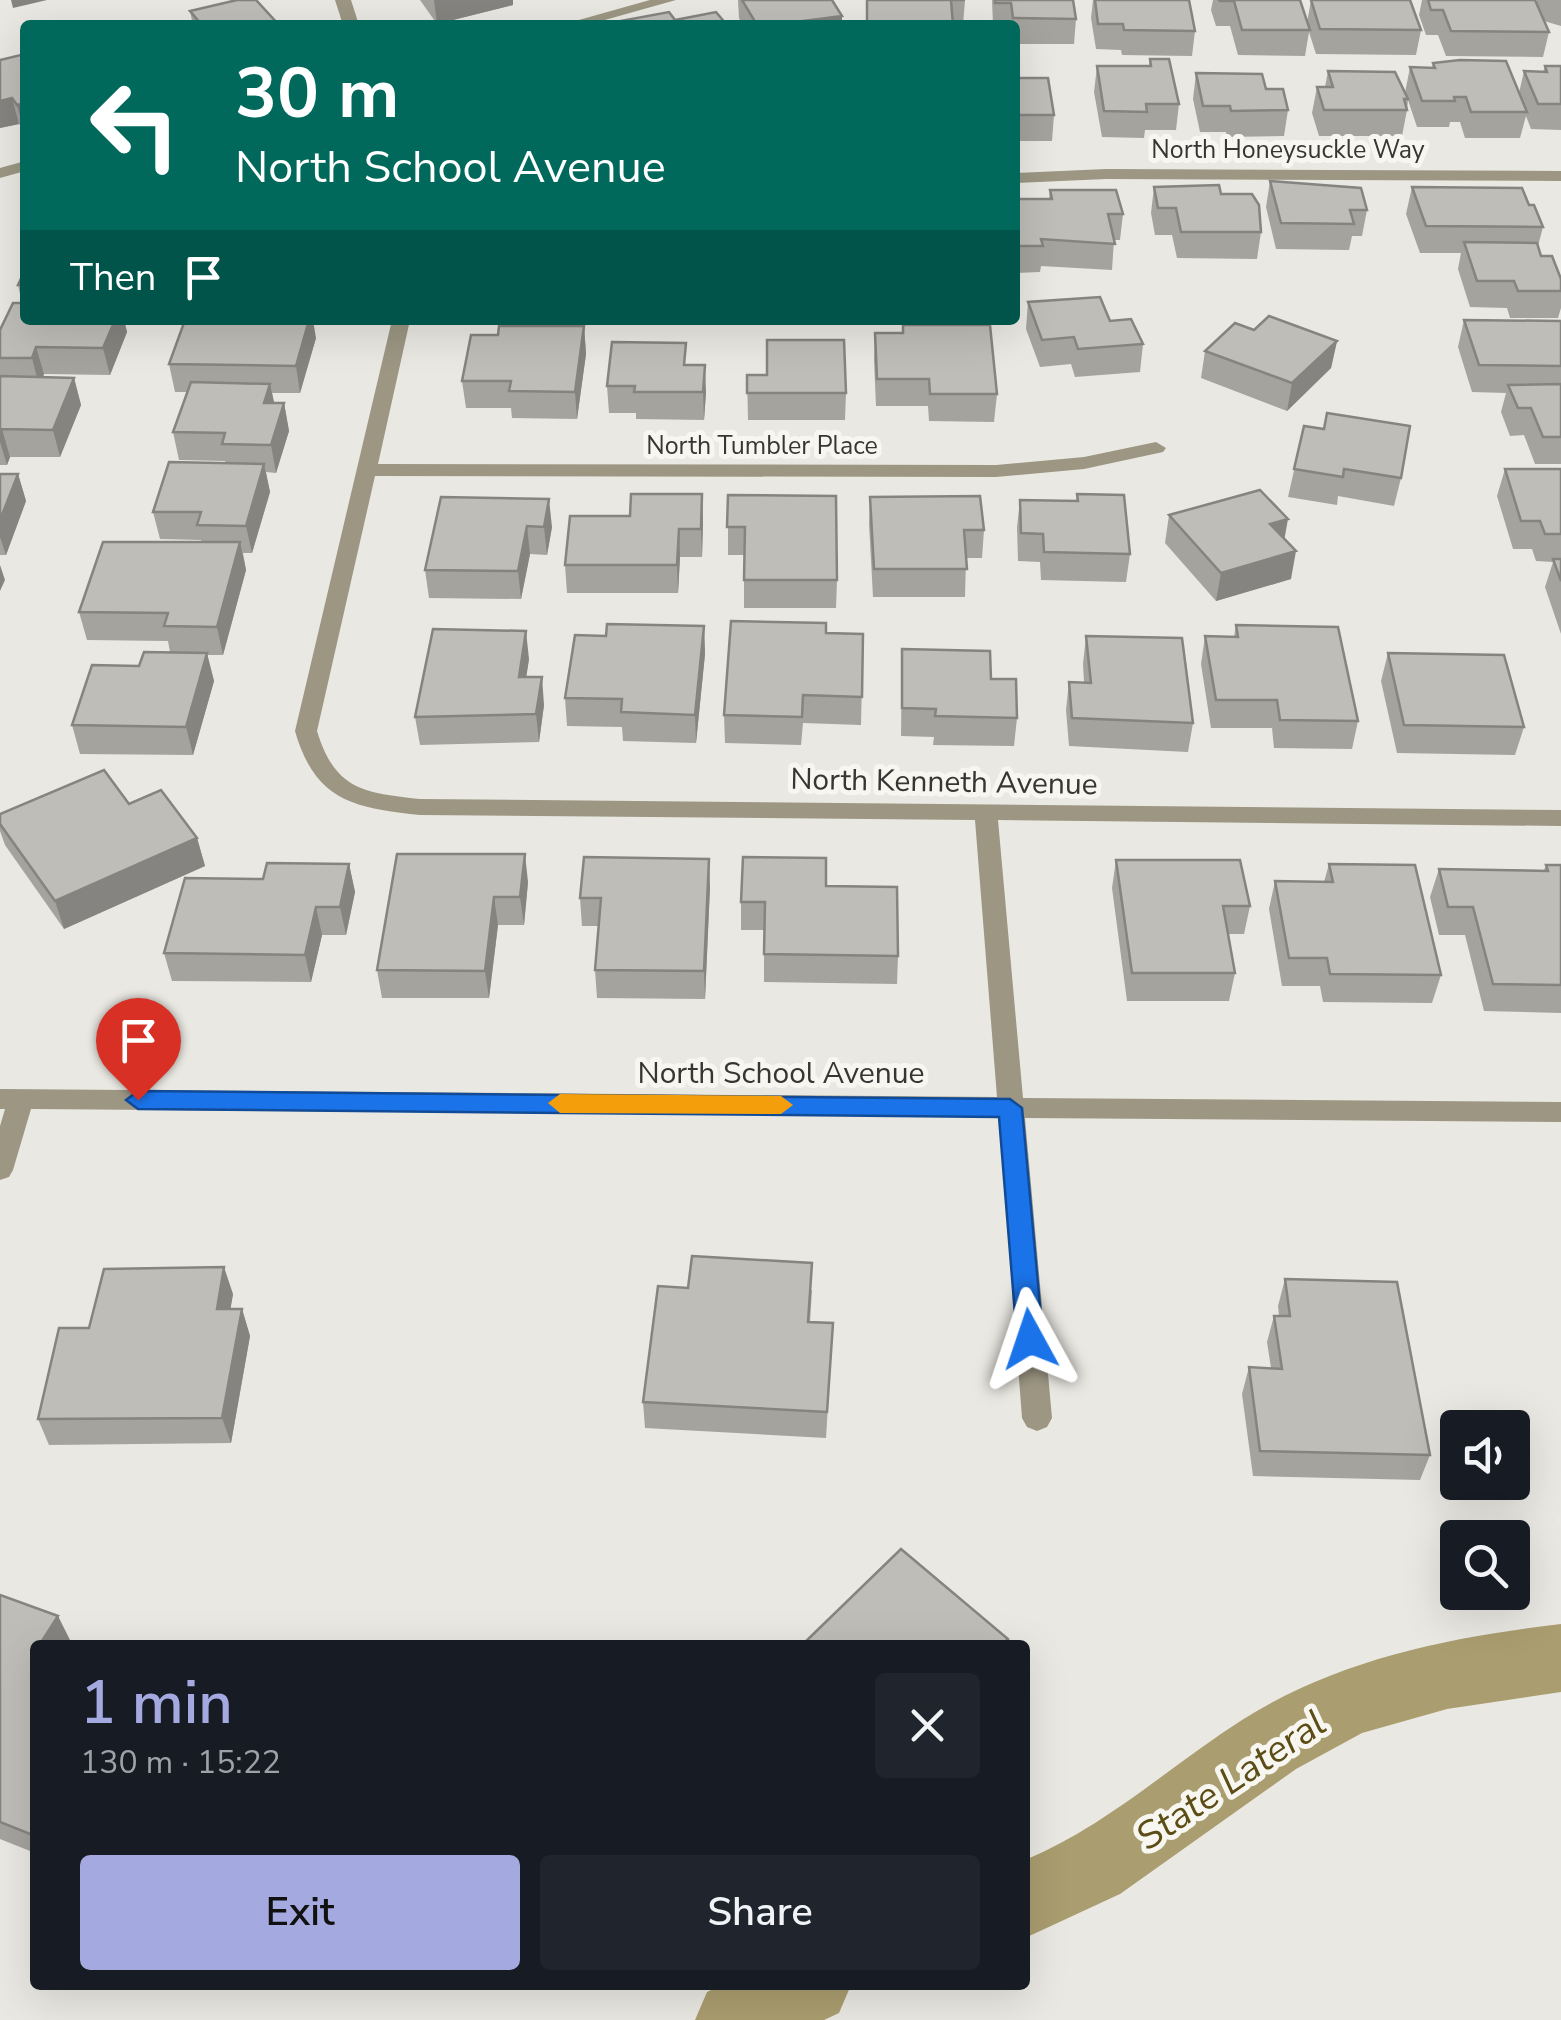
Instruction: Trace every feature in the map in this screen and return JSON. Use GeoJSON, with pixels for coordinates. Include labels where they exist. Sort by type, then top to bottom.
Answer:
{"type":"FeatureCollection","features":[{"type":"Feature","properties":{"kind":"street"},"geometry":{"type":"LineString","coordinates":[[589,20],[668,0]]}},
{"type":"Feature","properties":{"kind":"street","name":"North Honeysuckle Way"},"geometry":{"type":"LineString","coordinates":[[1020,178],[1106,174],[1561,176]]}},
{"type":"Feature","properties":{"kind":"street"},"geometry":{"type":"LineString","coordinates":[[366,470],[400,325]]}},
{"type":"Feature","properties":{"kind":"street","name":"North Tumbler Place"},"geometry":{"type":"LineString","coordinates":[[366,470],[996,471],[1084,463],[1156,448]]}},
{"type":"Feature","properties":{"kind":"street","name":"North Kenneth Avenue"},"geometry":{"type":"LineString","coordinates":[[366,470],[306,731],[312,759],[330,784],[374,802],[420,807],[1561,818]]}},
{"type":"Feature","properties":{"kind":"street"},"geometry":{"type":"LineString","coordinates":[[986,812],[1037,1418]]}},
{"type":"Feature","properties":{"kind":"street"},"geometry":{"type":"LineString","coordinates":[[0,1170],[10,1099]]}},
{"type":"Feature","properties":{"kind":"street","name":"North School Avenue"},"geometry":{"type":"LineString","coordinates":[[10,1099],[1561,1112]]}},
{"type":"Feature","properties":{"kind":"building"},"geometry":{"type":"Polygon","coordinates":[[[237,0],[256,0],[274,20],[198,20],[190,11],[237,0]]]}},
{"type":"Feature","properties":{"kind":"building"},"geometry":{"type":"Polygon","coordinates":[[[742,0],[832,0],[842,16],[811,20],[754,20],[742,0]]]}},
{"type":"Feature","properties":{"kind":"building"},"geometry":{"type":"Polygon","coordinates":[[[867,0],[951,0],[953,20],[867,20],[867,0]]]}},
{"type":"Feature","properties":{"kind":"building"},"geometry":{"type":"Polygon","coordinates":[[[995,0],[1073,0],[1076,19],[1013,18],[1011,3],[995,0]]]}},
{"type":"Feature","properties":{"kind":"building"},"geometry":{"type":"Polygon","coordinates":[[[1095,0],[1189,0],[1195,31],[1124,30],[1123,24],[1098,24],[1095,0]]]}},
{"type":"Feature","properties":{"kind":"building"},"geometry":{"type":"Polygon","coordinates":[[[1219,0],[1300,0],[1310,30],[1242,30],[1234,1],[1219,0]]]}},
{"type":"Feature","properties":{"kind":"building"},"geometry":{"type":"Polygon","coordinates":[[[1311,0],[1410,0],[1421,30],[1320,29],[1311,0]]]}},
{"type":"Feature","properties":{"kind":"building"},"geometry":{"type":"Polygon","coordinates":[[[1428,0],[1535,0],[1549,32],[1451,31],[1443,10],[1431,10],[1428,0]]]}},
{"type":"Feature","properties":{"kind":"building"},"geometry":{"type":"Polygon","coordinates":[[[669,12],[675,20],[625,20],[669,12]]]}},
{"type":"Feature","properties":{"kind":"building"},"geometry":{"type":"Polygon","coordinates":[[[716,12],[723,20],[675,20],[716,12]]]}},
{"type":"Feature","properties":{"kind":"building"},"geometry":{"type":"Polygon","coordinates":[[[20,55],[20,104],[12,98],[0,101],[0,60],[20,55]]]}},
{"type":"Feature","properties":{"kind":"building"},"geometry":{"type":"Polygon","coordinates":[[[1150,59],[1169,59],[1179,104],[1146,104],[1147,112],[1104,111],[1097,66],[1151,66],[1150,59]]]}},
{"type":"Feature","properties":{"kind":"building"},"geometry":{"type":"Polygon","coordinates":[[[1506,61],[1527,112],[1471,112],[1466,97],[1422,101],[1410,67],[1435,68],[1433,63],[1506,61]]]}},
{"type":"Feature","properties":{"kind":"building"},"geometry":{"type":"Polygon","coordinates":[[[1545,66],[1561,66],[1561,104],[1538,104],[1524,71],[1547,72],[1545,66]]]}},
{"type":"Feature","properties":{"kind":"building"},"geometry":{"type":"Polygon","coordinates":[[[1328,71],[1395,72],[1408,99],[1404,99],[1407,110],[1324,110],[1317,87],[1333,87],[1328,71]]]}},
{"type":"Feature","properties":{"kind":"building"},"geometry":{"type":"Polygon","coordinates":[[[1196,73],[1262,74],[1266,89],[1283,89],[1288,110],[1231,111],[1230,106],[1203,106],[1196,73]]]}},
{"type":"Feature","properties":{"kind":"building"},"geometry":{"type":"Polygon","coordinates":[[[1020,78],[1048,78],[1054,115],[1020,115],[1020,78]]]}},
{"type":"Feature","properties":{"kind":"building"},"geometry":{"type":"Polygon","coordinates":[[[1270,181],[1361,188],[1367,210],[1350,210],[1354,224],[1281,223],[1270,181]]]}},
{"type":"Feature","properties":{"kind":"building"},"geometry":{"type":"Polygon","coordinates":[[[1219,185],[1221,194],[1252,194],[1259,205],[1261,232],[1181,232],[1176,208],[1158,208],[1154,187],[1219,185]]]}},
{"type":"Feature","properties":{"kind":"building"},"geometry":{"type":"Polygon","coordinates":[[[1412,187],[1522,188],[1543,227],[1426,226],[1412,187]]]}},
{"type":"Feature","properties":{"kind":"building"},"geometry":{"type":"Polygon","coordinates":[[[1050,190],[1116,190],[1123,214],[1108,214],[1115,244],[1041,239],[1043,246],[1020,246],[1020,199],[1052,199],[1050,190]]]}},
{"type":"Feature","properties":{"kind":"building"},"geometry":{"type":"Polygon","coordinates":[[[1464,242],[1537,243],[1541,256],[1552,256],[1561,291],[1518,291],[1514,281],[1477,281],[1464,242]]]}},
{"type":"Feature","properties":{"kind":"building"},"geometry":{"type":"Polygon","coordinates":[[[1100,297],[1110,321],[1131,319],[1143,344],[1078,349],[1074,337],[1042,340],[1028,302],[1100,297]]]}},
{"type":"Feature","properties":{"kind":"building"},"geometry":{"type":"Polygon","coordinates":[[[13,303],[20,303],[20,325],[113,325],[103,348],[36,347],[32,358],[0,358],[0,330],[13,303]]]}},
{"type":"Feature","properties":{"kind":"building"},"geometry":{"type":"Polygon","coordinates":[[[1269,316],[1337,341],[1292,383],[1205,351],[1235,323],[1254,330],[1269,316]]]}},
{"type":"Feature","properties":{"kind":"building"},"geometry":{"type":"Polygon","coordinates":[[[1464,320],[1561,321],[1561,366],[1479,365],[1464,320]]]}},
{"type":"Feature","properties":{"kind":"building"},"geometry":{"type":"Polygon","coordinates":[[[183,325],[308,325],[296,366],[169,364],[183,325]]]}},
{"type":"Feature","properties":{"kind":"building"},"geometry":{"type":"Polygon","coordinates":[[[903,325],[990,325],[997,394],[930,394],[929,379],[877,379],[875,333],[903,333],[903,325]]]}},
{"type":"Feature","properties":{"kind":"building"},"geometry":{"type":"Polygon","coordinates":[[[499,326],[584,326],[575,392],[509,391],[511,381],[462,381],[471,335],[498,335],[499,326]]]}},
{"type":"Feature","properties":{"kind":"building"},"geometry":{"type":"Polygon","coordinates":[[[767,340],[844,340],[846,393],[747,393],[747,375],[767,375],[767,340]]]}},
{"type":"Feature","properties":{"kind":"building"},"geometry":{"type":"Polygon","coordinates":[[[612,342],[686,343],[684,365],[705,365],[703,392],[634,392],[635,386],[607,386],[612,342]]]}},
{"type":"Feature","properties":{"kind":"building"},"geometry":{"type":"Polygon","coordinates":[[[0,376],[74,378],[53,430],[2,429],[0,434],[0,376]]]}},
{"type":"Feature","properties":{"kind":"building"},"geometry":{"type":"Polygon","coordinates":[[[191,382],[270,384],[264,403],[284,403],[271,445],[222,444],[225,433],[173,432],[191,382]]]}},
{"type":"Feature","properties":{"kind":"building"},"geometry":{"type":"Polygon","coordinates":[[[1561,384],[1561,437],[1543,437],[1531,408],[1518,408],[1508,385],[1561,384]]]}},
{"type":"Feature","properties":{"kind":"building"},"geometry":{"type":"Polygon","coordinates":[[[1327,413],[1410,426],[1401,478],[1344,469],[1343,477],[1294,469],[1304,426],[1324,429],[1327,413]]]}},
{"type":"Feature","properties":{"kind":"building"},"geometry":{"type":"Polygon","coordinates":[[[169,462],[264,464],[246,526],[197,525],[201,512],[153,512],[169,462]]]}},
{"type":"Feature","properties":{"kind":"building"},"geometry":{"type":"Polygon","coordinates":[[[1505,469],[1561,469],[1561,534],[1545,534],[1540,521],[1521,521],[1505,469]]]}},
{"type":"Feature","properties":{"kind":"building"},"geometry":{"type":"Polygon","coordinates":[[[0,474],[18,474],[0,520],[0,474]]]}},
{"type":"Feature","properties":{"kind":"building"},"geometry":{"type":"Polygon","coordinates":[[[1260,490],[1288,519],[1270,524],[1296,551],[1221,573],[1169,515],[1260,490]]]}},
{"type":"Feature","properties":{"kind":"building"},"geometry":{"type":"Polygon","coordinates":[[[631,494],[702,494],[701,529],[679,529],[677,565],[565,565],[570,516],[630,516],[631,494]]]}},
{"type":"Feature","properties":{"kind":"building"},"geometry":{"type":"Polygon","coordinates":[[[1077,494],[1124,495],[1130,554],[1044,552],[1043,534],[1021,533],[1020,500],[1078,501],[1077,494]]]}},
{"type":"Feature","properties":{"kind":"building"},"geometry":{"type":"Polygon","coordinates":[[[728,495],[836,496],[837,580],[744,580],[745,527],[727,527],[728,495]]]}},
{"type":"Feature","properties":{"kind":"building"},"geometry":{"type":"Polygon","coordinates":[[[980,496],[984,530],[964,530],[967,569],[874,569],[870,497],[980,496]]]}},
{"type":"Feature","properties":{"kind":"building"},"geometry":{"type":"Polygon","coordinates":[[[441,497],[549,499],[544,527],[527,526],[518,571],[425,570],[441,497]]]}},
{"type":"Feature","properties":{"kind":"building"},"geometry":{"type":"Polygon","coordinates":[[[103,542],[240,542],[217,627],[164,626],[168,613],[79,612],[103,542]]]}},
{"type":"Feature","properties":{"kind":"building"},"geometry":{"type":"Polygon","coordinates":[[[1553,559],[1561,559],[1561,581],[1553,559]]]}},
{"type":"Feature","properties":{"kind":"building"},"geometry":{"type":"Polygon","coordinates":[[[731,621],[826,623],[826,633],[863,634],[862,697],[803,695],[802,717],[724,715],[731,621]]]}},
{"type":"Feature","properties":{"kind":"building"},"geometry":{"type":"Polygon","coordinates":[[[607,624],[704,626],[695,715],[621,712],[622,699],[565,698],[575,635],[606,636],[607,624]]]}},
{"type":"Feature","properties":{"kind":"building"},"geometry":{"type":"Polygon","coordinates":[[[1236,625],[1338,627],[1358,721],[1280,720],[1277,700],[1216,700],[1205,636],[1238,637],[1236,625]]]}},
{"type":"Feature","properties":{"kind":"building"},"geometry":{"type":"Polygon","coordinates":[[[433,629],[526,631],[519,677],[542,677],[536,714],[415,717],[433,629]]]}},
{"type":"Feature","properties":{"kind":"building"},"geometry":{"type":"Polygon","coordinates":[[[1086,636],[1182,638],[1193,723],[1072,718],[1069,682],[1091,683],[1086,636]]]}},
{"type":"Feature","properties":{"kind":"building"},"geometry":{"type":"Polygon","coordinates":[[[902,649],[990,651],[991,679],[1016,679],[1017,718],[935,716],[936,709],[902,708],[902,649]]]}},
{"type":"Feature","properties":{"kind":"building"},"geometry":{"type":"Polygon","coordinates":[[[144,652],[207,653],[186,727],[72,725],[92,665],[139,666],[144,652]]]}},
{"type":"Feature","properties":{"kind":"building"},"geometry":{"type":"Polygon","coordinates":[[[1388,653],[1504,655],[1524,727],[1404,725],[1388,653]]]}},
{"type":"Feature","properties":{"kind":"building"},"geometry":{"type":"Polygon","coordinates":[[[104,770],[129,804],[161,790],[197,838],[55,901],[0,824],[0,814],[104,770]]]}},
{"type":"Feature","properties":{"kind":"building"},"geometry":{"type":"Polygon","coordinates":[[[397,854],[525,854],[520,897],[494,897],[485,971],[377,970],[397,854]]]}},
{"type":"Feature","properties":{"kind":"building"},"geometry":{"type":"Polygon","coordinates":[[[584,857],[709,859],[704,971],[595,970],[601,898],[580,898],[584,857]]]}},
{"type":"Feature","properties":{"kind":"building"},"geometry":{"type":"Polygon","coordinates":[[[743,857],[826,858],[826,886],[897,887],[898,956],[764,954],[765,902],[741,902],[743,857]]]}},
{"type":"Feature","properties":{"kind":"building"},"geometry":{"type":"Polygon","coordinates":[[[1116,860],[1240,860],[1250,906],[1223,906],[1235,973],[1132,973],[1116,860]]]}},
{"type":"Feature","properties":{"kind":"building"},"geometry":{"type":"Polygon","coordinates":[[[267,863],[349,864],[340,907],[316,907],[305,955],[164,953],[185,878],[263,879],[267,863]]]}},
{"type":"Feature","properties":{"kind":"building"},"geometry":{"type":"Polygon","coordinates":[[[1329,864],[1415,865],[1441,975],[1330,974],[1327,958],[1289,958],[1275,881],[1333,882],[1329,864]]]}},
{"type":"Feature","properties":{"kind":"building"},"geometry":{"type":"Polygon","coordinates":[[[1546,865],[1561,865],[1561,985],[1493,984],[1473,907],[1448,907],[1439,869],[1548,871],[1546,865]]]}},
{"type":"Feature","properties":{"kind":"building"},"geometry":{"type":"Polygon","coordinates":[[[692,1256],[812,1263],[808,1322],[833,1323],[827,1412],[643,1402],[658,1286],[688,1288],[692,1256]]]}},
{"type":"Feature","properties":{"kind":"building"},"geometry":{"type":"Polygon","coordinates":[[[224,1267],[217,1309],[242,1309],[222,1418],[38,1419],[59,1328],[89,1328],[104,1269],[224,1267]]]}},
{"type":"Feature","properties":{"kind":"building"},"geometry":{"type":"Polygon","coordinates":[[[1285,1279],[1397,1282],[1430,1455],[1260,1451],[1249,1367],[1282,1369],[1274,1316],[1290,1316],[1285,1279]]]}},
{"type":"Feature","properties":{"kind":"building"},"geometry":{"type":"Polygon","coordinates":[[[901,1549],[1008,1639],[1007,1640],[807,1640],[901,1549]]]}},
{"type":"Feature","properties":{"kind":"building"},"geometry":{"type":"Polygon","coordinates":[[[0,1595],[58,1616],[43,1640],[30,1640],[30,1834],[0,1822],[0,1595]]]}},
{"type":"Feature","properties":{"kind":"waterway","name":"State Lateral"},"geometry":{"type":"LineString","coordinates":[[1030,1897],[1123,1849],[1270,1744],[1338,1708],[1447,1675],[1561,1658]]}},
{"type":"Feature","properties":{"kind":"waterway","name":"State Lateral"},"geometry":{"type":"LineString","coordinates":[[735,2020],[800,1990]]}},
{"type":"Feature","properties":{"kind":"slow traffic"},"geometry":{"type":"LineString","coordinates":[[560,1103],[781,1105]]}},
{"type":"Feature","properties":{"kind":"route"},"geometry":{"type":"LineString","coordinates":[[138,1100],[1010,1108],[1030,1339]]}}]}
